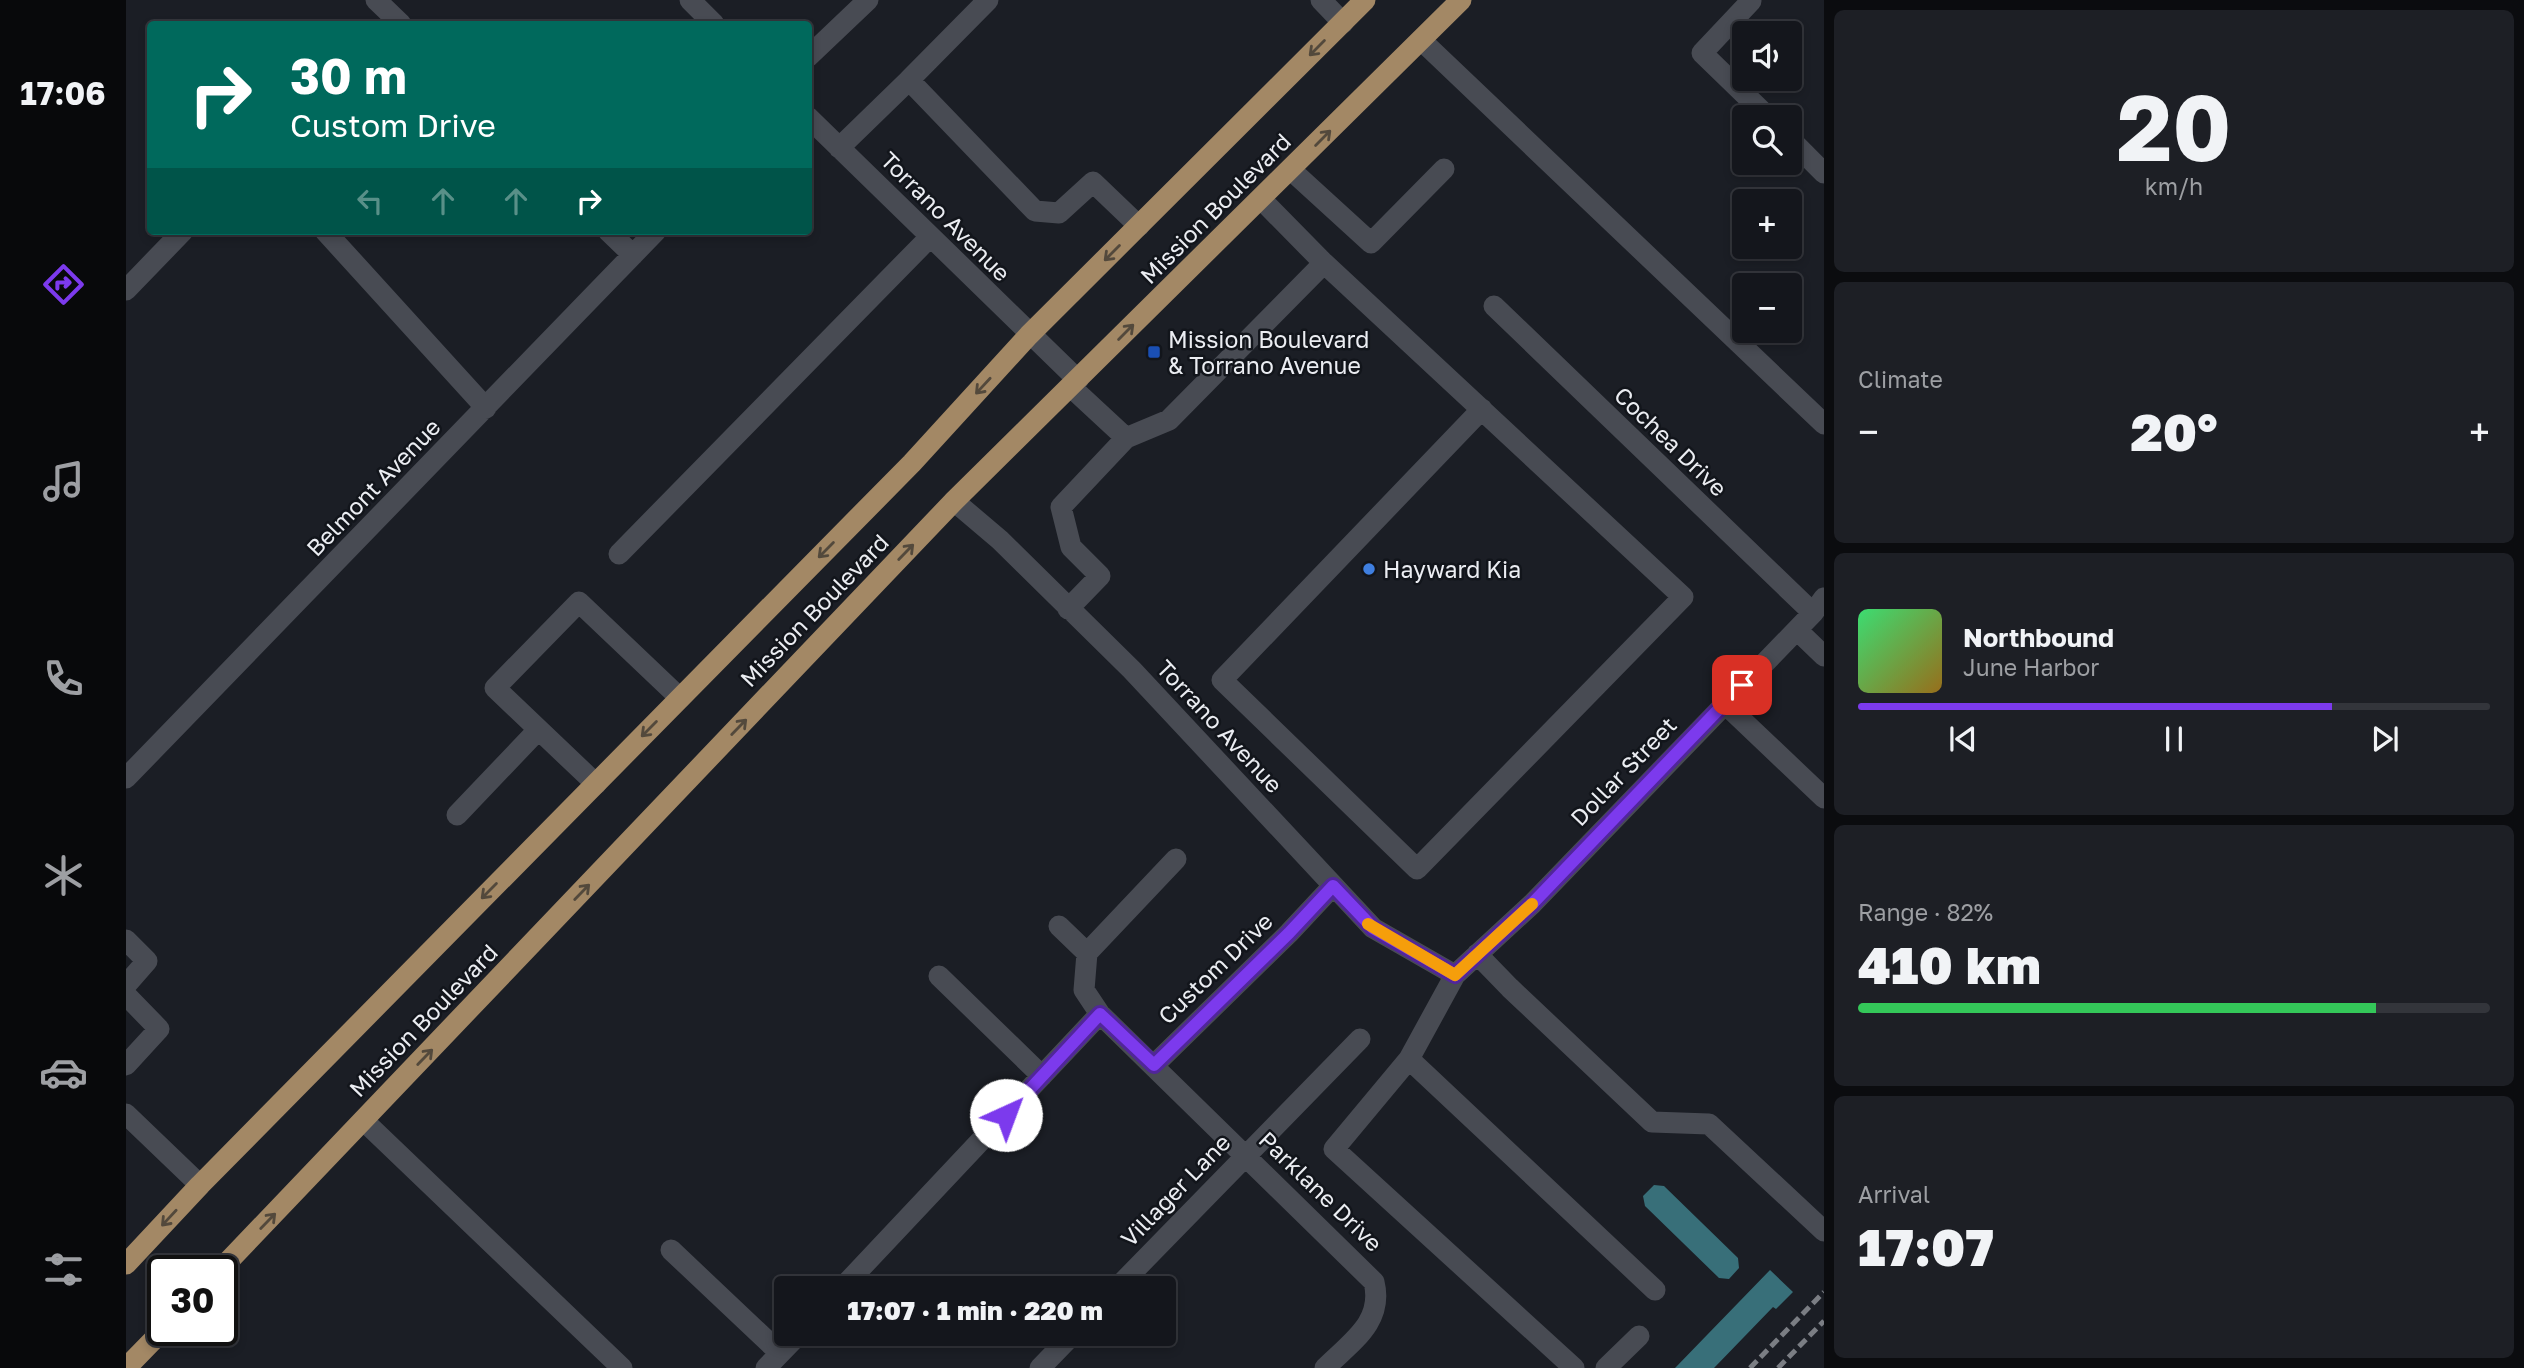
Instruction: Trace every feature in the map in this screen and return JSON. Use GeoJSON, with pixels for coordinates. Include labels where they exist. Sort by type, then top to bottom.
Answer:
{"type":"FeatureCollection","features":[{"type":"Feature","properties":{"kind":"main road","name":"Mission Boulevard"},"geometry":{"type":"LineString","coordinates":[[126,1264],[200,1185],[912,463],[1029,335],[1365,0]]}},
{"type":"Feature","properties":{"kind":"main road","name":"Mission Boulevard"},"geometry":{"type":"LineString","coordinates":[[234,1255],[954,501],[1461,0]]}},
{"type":"Feature","properties":{"kind":"main road"},"geometry":{"type":"LineString","coordinates":[[126,1368],[147,1346]]}},
{"type":"Feature","properties":{"kind":"street"},"geometry":{"type":"LineString","coordinates":[[376,0],[398,21]]}},
{"type":"Feature","properties":{"kind":"street"},"geometry":{"type":"LineString","coordinates":[[690,0],[712,21]]}},
{"type":"Feature","properties":{"kind":"street"},"geometry":{"type":"LineString","coordinates":[[812,53],[868,0]]}},
{"type":"Feature","properties":{"kind":"street"},"geometry":{"type":"LineString","coordinates":[[839,148],[988,0]]}},
{"type":"Feature","properties":{"kind":"street"},"geometry":{"type":"LineString","coordinates":[[1321,0],[1343,23]]}},
{"type":"Feature","properties":{"kind":"street"},"geometry":{"type":"LineString","coordinates":[[1750,0],[1703,53],[1756,105]]}},
{"type":"Feature","properties":{"kind":"street"},"geometry":{"type":"LineString","coordinates":[[1421,40],[1824,424]]}},
{"type":"Feature","properties":{"kind":"street"},"geometry":{"type":"LineString","coordinates":[[909,80],[1035,211],[1059,213],[1094,182],[1139,226]]}},
{"type":"Feature","properties":{"kind":"street","name":"Torrano Avenue"},"geometry":{"type":"LineString","coordinates":[[812,121],[1029,335],[1126,438]]}},
{"type":"Feature","properties":{"kind":"street"},"geometry":{"type":"LineString","coordinates":[[1802,151],[1824,173]]}},
{"type":"Feature","properties":{"kind":"street"},"geometry":{"type":"LineString","coordinates":[[1291,170],[1371,243],[1444,169]]}},
{"type":"Feature","properties":{"kind":"street"},"geometry":{"type":"LineString","coordinates":[[1261,199],[1325,263],[1683,597],[1417,869],[1222,680],[1482,410]]}},
{"type":"Feature","properties":{"kind":"street"},"geometry":{"type":"LineString","coordinates":[[126,290],[179,235]]}},
{"type":"Feature","properties":{"kind":"street"},"geometry":{"type":"LineString","coordinates":[[329,235],[486,408]]}},
{"type":"Feature","properties":{"kind":"street"},"geometry":{"type":"LineString","coordinates":[[612,235],[633,255]]}},
{"type":"Feature","properties":{"kind":"street","name":"Belmont Avenue"},"geometry":{"type":"LineString","coordinates":[[126,778],[652,235]]}},
{"type":"Feature","properties":{"kind":"street"},"geometry":{"type":"LineString","coordinates":[[619,554],[930,237]]}},
{"type":"Feature","properties":{"kind":"street"},"geometry":{"type":"LineString","coordinates":[[1068,609],[1100,576],[1071,547],[1061,507],[1126,438],[1169,420],[1325,263]]}},
{"type":"Feature","properties":{"kind":"street","name":"Cochea Drive"},"geometry":{"type":"LineString","coordinates":[[1494,306],[1819,605]]}},
{"type":"Feature","properties":{"kind":"street","name":"Torrano Avenue"},"geometry":{"type":"LineString","coordinates":[[954,501],[1000,540],[1132,670],[1373,928],[1455,975]]}},
{"type":"Feature","properties":{"kind":"street"},"geometry":{"type":"LineString","coordinates":[[596,784],[495,688],[579,602],[680,698]]}},
{"type":"Feature","properties":{"kind":"street","name":"Dollar Street"},"geometry":{"type":"LineString","coordinates":[[1574,1368],[1334,1149],[1409,1059],[1455,975],[1532,904],[1819,605]]}},
{"type":"Feature","properties":{"kind":"street"},"geometry":{"type":"LineString","coordinates":[[1797,630],[1824,656]]}},
{"type":"Feature","properties":{"kind":"street"},"geometry":{"type":"LineString","coordinates":[[1724,703],[1824,798]]}},
{"type":"Feature","properties":{"kind":"street"},"geometry":{"type":"LineString","coordinates":[[457,815],[538,730]]}},
{"type":"Feature","properties":{"kind":"street"},"geometry":{"type":"LineString","coordinates":[[1154,1065],[1100,1014],[1084,990],[1087,953],[1176,859]]}},
{"type":"Feature","properties":{"kind":"street","name":"Custom Drive"},"geometry":{"type":"LineString","coordinates":[[1154,1065],[1289,933],[1333,886]]}},
{"type":"Feature","properties":{"kind":"street"},"geometry":{"type":"LineString","coordinates":[[1059,926],[1087,953]]}},
{"type":"Feature","properties":{"kind":"street"},"geometry":{"type":"LineString","coordinates":[[126,940],[146,961],[126,985]]}},
{"type":"Feature","properties":{"kind":"street"},"geometry":{"type":"LineString","coordinates":[[1477,954],[1652,1122],[1709,1124],[1824,1231]]}},
{"type":"Feature","properties":{"kind":"street"},"geometry":{"type":"LineString","coordinates":[[939,976],[1042,1076]]}},
{"type":"Feature","properties":{"kind":"street"},"geometry":{"type":"LineString","coordinates":[[126,995],[159,1029],[126,1065]]}},
{"type":"Feature","properties":{"kind":"street"},"geometry":{"type":"LineString","coordinates":[[853,1276],[1100,1014]]}},
{"type":"Feature","properties":{"kind":"street","name":"Villager Lane"},"geometry":{"type":"LineString","coordinates":[[1129,1276],[1360,1039]]}},
{"type":"Feature","properties":{"kind":"street"},"geometry":{"type":"LineString","coordinates":[[1409,1059],[1655,1290]]}},
{"type":"Feature","properties":{"kind":"street","name":"Parklane Drive"},"geometry":{"type":"LineString","coordinates":[[1154,1065],[1374,1282],[1377,1306],[1371,1321],[1325,1368]]}},
{"type":"Feature","properties":{"kind":"street"},"geometry":{"type":"LineString","coordinates":[[126,1114],[200,1185]]}},
{"type":"Feature","properties":{"kind":"street"},"geometry":{"type":"LineString","coordinates":[[364,1121],[622,1368]]}},
{"type":"Feature","properties":{"kind":"street"},"geometry":{"type":"LineString","coordinates":[[671,1250],[773,1361],[787,1346]]}},
{"type":"Feature","properties":{"kind":"street"},"geometry":{"type":"LineString","coordinates":[[1606,1368],[1639,1336]]}},
{"type":"Feature","properties":{"kind":"street"},"geometry":{"type":"LineString","coordinates":[[1040,1368],[1061,1346]]}},
{"type":"Feature","properties":{"kind":"water"},"geometry":{"type":"Polygon","coordinates":[[[1654,1185],[1664,1186],[1738,1258],[1739,1268],[1729,1279],[1719,1278],[1645,1206],[1643,1196],[1654,1185]]]}},
{"type":"Feature","properties":{"kind":"water"},"geometry":{"type":"Polygon","coordinates":[[[1770,1270],[1793,1292],[1776,1309],[1773,1307],[1714,1368],[1675,1368],[1770,1270]]]}},
{"type":"Feature","properties":{"kind":"railway"},"geometry":{"type":"LineString","coordinates":[[1750,1368],[1824,1292]]}},
{"type":"Feature","properties":{"kind":"railway"},"geometry":{"type":"LineString","coordinates":[[1778,1368],[1824,1321]]}},
{"type":"Feature","properties":{"kind":"slow traffic"},"geometry":{"type":"LineString","coordinates":[[1368,924],[1455,975],[1532,904]]}},
{"type":"Feature","properties":{"kind":"place","name":"Mission Boulevard & Torrano Avenue"},"geometry":{"type":"Point","coordinates":[1154,352]}},
{"type":"Feature","properties":{"kind":"place","name":"Hayward Kia"},"geometry":{"type":"Point","coordinates":[1369,569]}},
{"type":"Feature","properties":{"kind":"route"},"geometry":{"type":"LineString","coordinates":[[1006,1115],[1100,1014],[1154,1065],[1289,933],[1333,886],[1373,928],[1455,975],[1532,904],[1742,685]]}}]}
